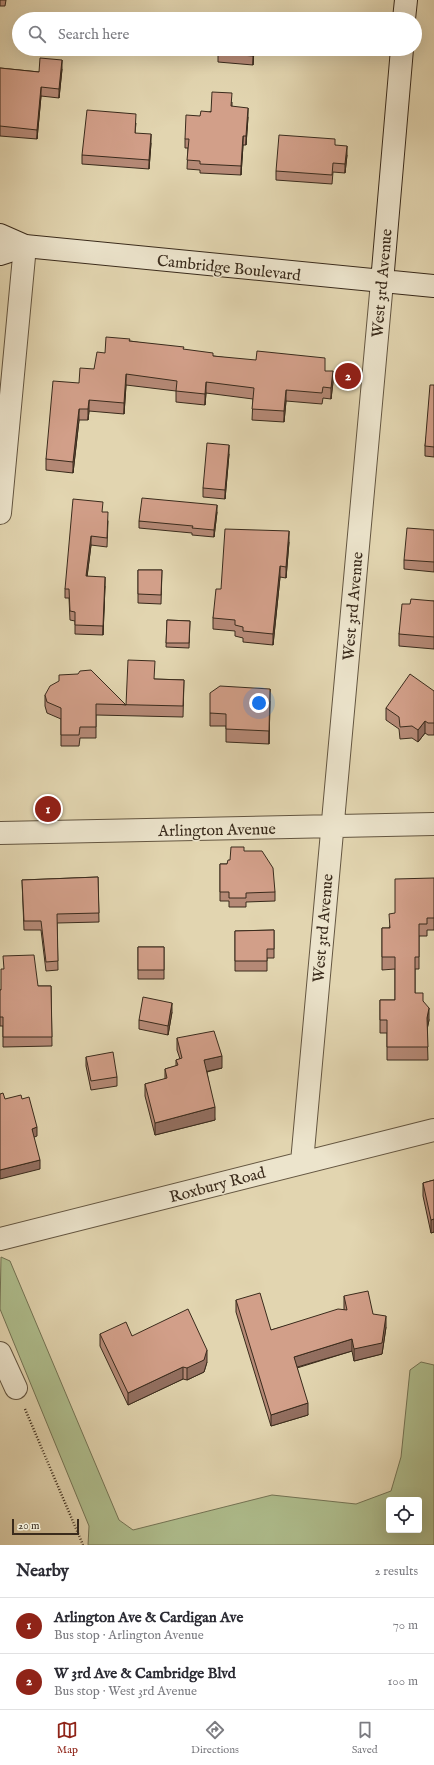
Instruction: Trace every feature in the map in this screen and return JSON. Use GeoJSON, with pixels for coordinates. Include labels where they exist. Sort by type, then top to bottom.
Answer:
{"type":"FeatureCollection","features":[{"type":"Feature","properties":{"kind":"street"},"geometry":{"type":"LineString","coordinates":[[405,12],[406,0]]}},
{"type":"Feature","properties":{"kind":"street","name":"West 3rd Avenue"},"geometry":{"type":"LineString","coordinates":[[302,1162],[401,56]]}},
{"type":"Feature","properties":{"kind":"street","name":"Cambridge Boulevard"},"geometry":{"type":"LineString","coordinates":[[0,235],[25,246],[434,286]]}},
{"type":"Feature","properties":{"kind":"street"},"geometry":{"type":"LineString","coordinates":[[0,513],[25,246]]}},
{"type":"Feature","properties":{"kind":"street","name":"Cambridge Boulevard"},"geometry":{"type":"LineString","coordinates":[[0,254],[25,246]]}},
{"type":"Feature","properties":{"kind":"street","name":"Arlington Avenue"},"geometry":{"type":"LineString","coordinates":[[0,833],[434,824]]}},
{"type":"Feature","properties":{"kind":"street","name":"Roxbury Road"},"geometry":{"type":"LineString","coordinates":[[0,1239],[434,1130]]}},
{"type":"Feature","properties":{"kind":"street"},"geometry":{"type":"LineString","coordinates":[[0,1353],[16,1388]]}},
{"type":"Feature","properties":{"kind":"path"},"geometry":{"type":"LineString","coordinates":[[16,1388],[83,1545]]}},
{"type":"Feature","properties":{"kind":"green space"},"geometry":{"type":"Polygon","coordinates":[[[1,1257],[10,1261],[119,1520],[133,1530],[272,1495],[356,1504],[391,1491],[401,1457],[410,1370],[421,1362],[434,1365],[434,1545],[88,1545],[89,1526],[0,1309],[1,1257]]]}},
{"type":"Feature","properties":{"kind":"building"},"geometry":{"type":"Polygon","coordinates":[[[40,58],[62,60],[59,89],[41,87],[37,130],[0,126],[0,68],[39,72],[40,58]]]}},
{"type":"Feature","properties":{"kind":"building"},"geometry":{"type":"Polygon","coordinates":[[[212,92],[232,93],[231,106],[248,108],[246,136],[243,136],[241,166],[200,164],[200,161],[187,160],[189,139],[185,139],[186,115],[200,116],[201,111],[211,112],[212,92]]]}},
{"type":"Feature","properties":{"kind":"building"},"geometry":{"type":"Polygon","coordinates":[[[87,110],[136,114],[135,133],[151,134],[149,160],[82,155],[87,110]]]}},
{"type":"Feature","properties":{"kind":"building"},"geometry":{"type":"Polygon","coordinates":[[[279,135],[335,139],[335,145],[347,146],[345,164],[333,163],[332,175],[276,171],[279,135]]]}},
{"type":"Feature","properties":{"kind":"building"},"geometry":{"type":"Polygon","coordinates":[[[106,337],[184,347],[183,349],[213,353],[213,356],[256,360],[257,351],[325,358],[325,371],[333,371],[331,388],[323,387],[322,393],[286,390],[284,411],[252,409],[254,388],[206,382],[205,394],[176,391],[177,381],[126,374],[124,403],[89,400],[88,409],[79,409],[73,462],[46,459],[53,381],[79,383],[80,368],[94,369],[97,352],[105,353],[106,337]]]}},
{"type":"Feature","properties":{"kind":"building"},"geometry":{"type":"Polygon","coordinates":[[[430,385],[434,385],[434,447],[425,446],[430,385]]]}},
{"type":"Feature","properties":{"kind":"building"},"geometry":{"type":"Polygon","coordinates":[[[207,443],[229,445],[225,490],[203,488],[207,443]]]}},
{"type":"Feature","properties":{"kind":"building"},"geometry":{"type":"Polygon","coordinates":[[[142,498],[217,505],[214,530],[192,528],[193,526],[139,521],[142,498]]]}},
{"type":"Feature","properties":{"kind":"building"},"geometry":{"type":"Polygon","coordinates":[[[73,499],[103,502],[102,512],[108,512],[107,538],[91,536],[86,576],[105,577],[103,626],[75,625],[75,612],[70,611],[69,589],[65,589],[73,499]]]}},
{"type":"Feature","properties":{"kind":"building"},"geometry":{"type":"Polygon","coordinates":[[[407,528],[434,530],[434,562],[404,560],[407,528]]]}},
{"type":"Feature","properties":{"kind":"building"},"geometry":{"type":"Polygon","coordinates":[[[225,529],[289,531],[286,567],[280,566],[273,634],[243,631],[243,627],[235,625],[235,620],[213,618],[216,589],[221,589],[225,529]]]}},
{"type":"Feature","properties":{"kind":"building"},"geometry":{"type":"Polygon","coordinates":[[[138,570],[162,570],[161,595],[138,594],[138,570]]]}},
{"type":"Feature","properties":{"kind":"building"},"geometry":{"type":"Polygon","coordinates":[[[411,599],[434,601],[434,637],[399,634],[402,604],[410,604],[411,599]]]}},
{"type":"Feature","properties":{"kind":"building"},"geometry":{"type":"Polygon","coordinates":[[[167,620],[190,621],[189,643],[166,643],[167,620]]]}},
{"type":"Feature","properties":{"kind":"building"},"geometry":{"type":"Polygon","coordinates":[[[128,660],[155,661],[154,679],[184,680],[183,706],[126,705],[128,660]]]}},
{"type":"Feature","properties":{"kind":"building"},"geometry":{"type":"Polygon","coordinates":[[[91,670],[126,705],[96,704],[96,727],[80,727],[79,735],[61,735],[61,708],[47,702],[45,695],[50,686],[59,681],[59,675],[78,674],[80,671],[91,670]]]}},
{"type":"Feature","properties":{"kind":"building"},"geometry":{"type":"Polygon","coordinates":[[[410,674],[434,691],[434,723],[428,723],[425,721],[418,730],[412,726],[400,727],[399,717],[386,708],[410,674]]]}},
{"type":"Feature","properties":{"kind":"building"},"geometry":{"type":"Polygon","coordinates":[[[220,686],[270,689],[269,731],[226,729],[226,714],[210,713],[210,693],[220,686]]]}},
{"type":"Feature","properties":{"kind":"building"},"geometry":{"type":"Polygon","coordinates":[[[231,847],[244,847],[244,851],[262,851],[273,868],[275,892],[246,893],[246,898],[229,898],[229,892],[220,892],[220,864],[227,864],[228,860],[230,860],[231,847]]]}},
{"type":"Feature","properties":{"kind":"building"},"geometry":{"type":"Polygon","coordinates":[[[98,877],[99,913],[57,914],[58,961],[46,962],[41,921],[24,921],[22,880],[98,877]]]}},
{"type":"Feature","properties":{"kind":"building"},"geometry":{"type":"Polygon","coordinates":[[[434,878],[434,918],[427,918],[427,924],[419,924],[419,957],[415,957],[415,993],[423,993],[423,1001],[429,1008],[427,1018],[428,1047],[387,1047],[387,1020],[380,1020],[380,1000],[395,1000],[395,957],[382,957],[382,928],[390,928],[389,914],[395,913],[395,879],[434,878]]]}},
{"type":"Feature","properties":{"kind":"building"},"geometry":{"type":"Polygon","coordinates":[[[274,930],[274,949],[267,949],[267,961],[235,961],[235,931],[274,930]]]}},
{"type":"Feature","properties":{"kind":"building"},"geometry":{"type":"Polygon","coordinates":[[[138,947],[164,947],[164,970],[138,970],[138,947]]]}},
{"type":"Feature","properties":{"kind":"building"},"geometry":{"type":"Polygon","coordinates":[[[34,955],[38,986],[51,986],[52,1037],[3,1037],[3,1017],[0,1017],[0,990],[1,969],[4,969],[3,956],[34,955]]]}},
{"type":"Feature","properties":{"kind":"building"},"geometry":{"type":"Polygon","coordinates":[[[143,997],[172,1003],[168,1026],[139,1020],[143,997]]]}},
{"type":"Feature","properties":{"kind":"building"},"geometry":{"type":"Polygon","coordinates":[[[214,1031],[222,1056],[204,1060],[215,1107],[155,1123],[145,1084],[167,1078],[165,1069],[178,1065],[176,1060],[182,1058],[177,1038],[214,1031]]]}},
{"type":"Feature","properties":{"kind":"building"},"geometry":{"type":"Polygon","coordinates":[[[113,1052],[117,1077],[91,1081],[86,1057],[113,1052]]]}},
{"type":"Feature","properties":{"kind":"building"},"geometry":{"type":"Polygon","coordinates":[[[3,1093],[5,1099],[21,1095],[22,1099],[29,1097],[37,1127],[32,1129],[40,1160],[0,1170],[0,1094],[3,1093]]]}},
{"type":"Feature","properties":{"kind":"building"},"geometry":{"type":"Polygon","coordinates":[[[434,1180],[434,1219],[431,1220],[423,1183],[434,1180]]]}},
{"type":"Feature","properties":{"kind":"building"},"geometry":{"type":"Polygon","coordinates":[[[368,1291],[373,1314],[386,1316],[382,1343],[354,1349],[352,1339],[294,1357],[308,1403],[271,1415],[236,1300],[260,1293],[271,1330],[338,1309],[347,1310],[344,1296],[368,1291]]]}},
{"type":"Feature","properties":{"kind":"building"},"geometry":{"type":"Polygon","coordinates":[[[188,1309],[207,1350],[204,1360],[187,1368],[183,1367],[128,1393],[100,1334],[126,1322],[132,1336],[188,1309]]]}},
{"type":"Feature","properties":{"kind":"place","name":"W 3rd Ave & Cambridge Blvd"},"geometry":{"type":"Point","coordinates":[348,376]}},
{"type":"Feature","properties":{"kind":"place","name":"Arlington Ave & Cardigan Ave"},"geometry":{"type":"Point","coordinates":[48,809]}}]}
